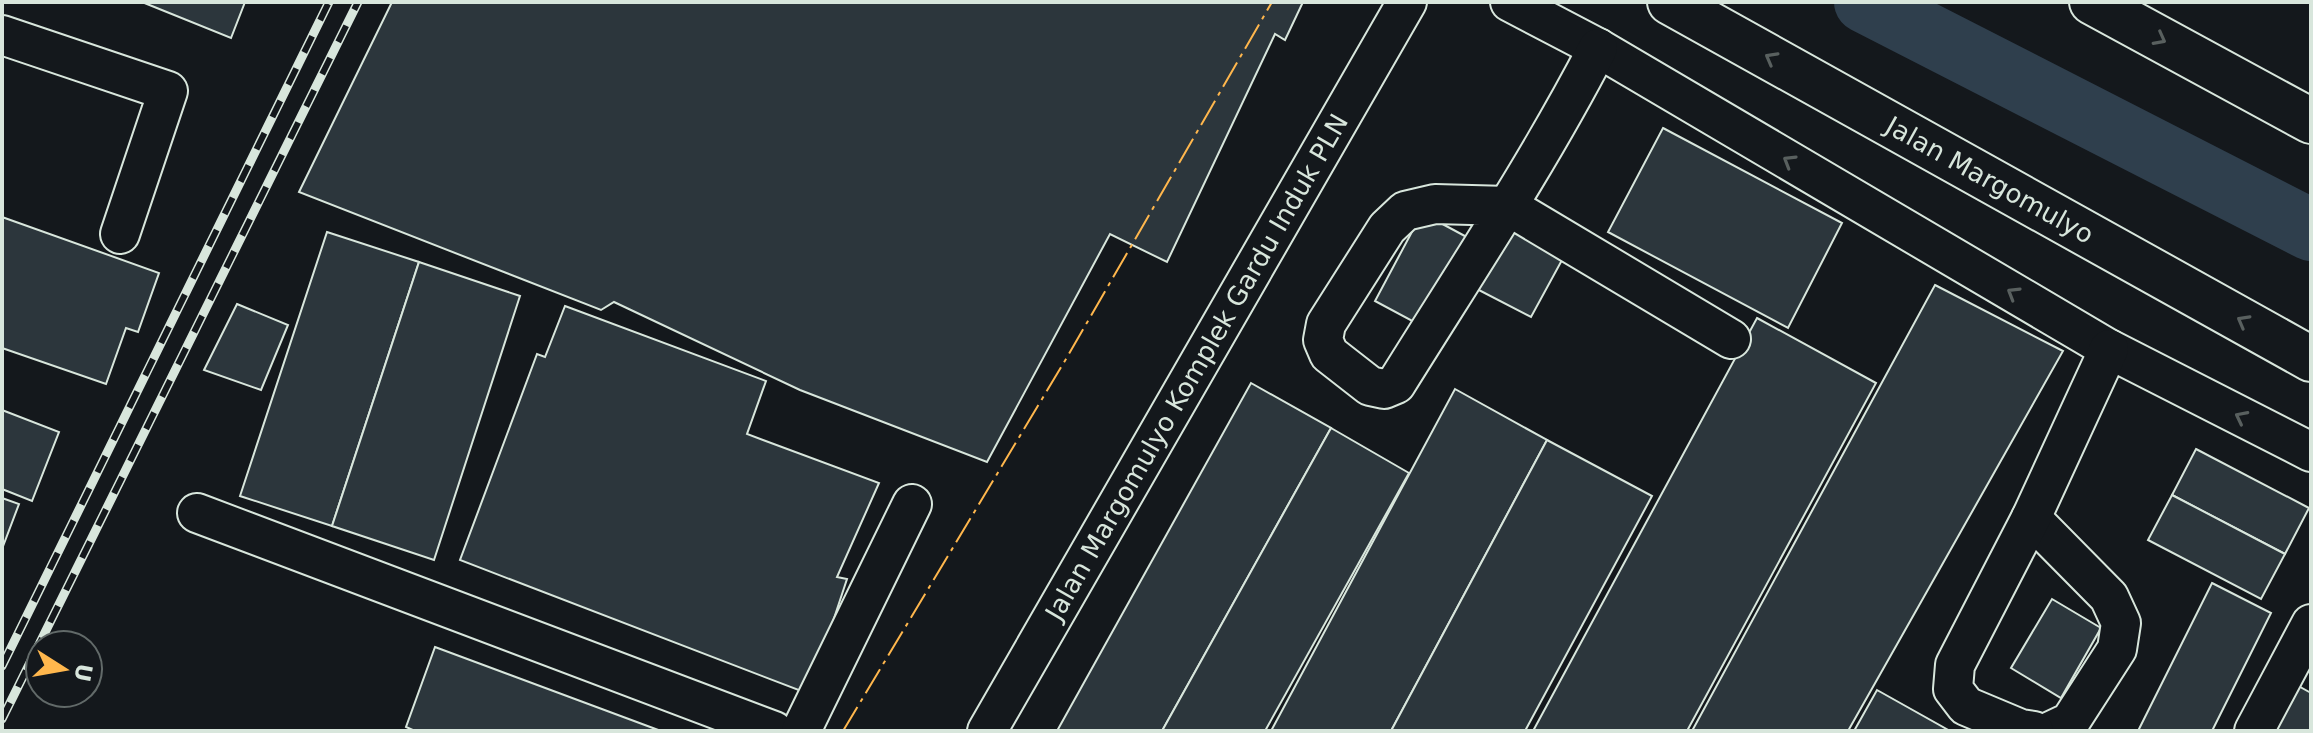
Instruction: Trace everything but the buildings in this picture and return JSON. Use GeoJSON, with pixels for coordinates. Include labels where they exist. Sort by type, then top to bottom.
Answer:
{"type":"FeatureCollection","features":[{"type":"Feature","properties":{"kind":"main road","name":"Jalan Margomulyo"},"geometry":{"type":"LineString","coordinates":[[1670,2],[2311,359]]}},
{"type":"Feature","properties":{"kind":"main road"},"geometry":{"type":"LineString","coordinates":[[2092,2],[2311,121]]}},
{"type":"Feature","properties":{"kind":"lane","name":"Jalan Margomulyo Komplek Gardu Induk PLN"},"geometry":{"type":"LineString","coordinates":[[987,731],[1407,2]]}},
{"type":"Feature","properties":{"kind":"lane"},"geometry":{"type":"LineString","coordinates":[[1510,2],[1598,48],[2109,349],[2311,452]]}},
{"type":"Feature","properties":{"kind":"lane"},"geometry":{"type":"LineString","coordinates":[[2,35],[168,91],[120,234]]}},
{"type":"Feature","properties":{"kind":"lane"},"geometry":{"type":"LineString","coordinates":[[1598,48],[1569,104],[1508,206],[1396,384],[1384,389],[1370,386],[1329,354],[1323,340],[1326,324],[1387,228],[1405,211],[1435,204],[1508,206],[1731,339]]}},
{"type":"Feature","properties":{"kind":"lane"},"geometry":{"type":"LineString","coordinates":[[2034,731],[2021,729],[1966,706],[1953,689],[1955,665],[2031,518],[2109,349]]}},
{"type":"Feature","properties":{"kind":"lane"},"geometry":{"type":"LineString","coordinates":[[801,731],[912,504]]}},
{"type":"Feature","properties":{"kind":"lane"},"geometry":{"type":"LineString","coordinates":[[197,513],[774,731]]}},
{"type":"Feature","properties":{"kind":"lane"},"geometry":{"type":"LineString","coordinates":[[2031,518],[2109,597],[2121,623],[2117,649],[2102,674],[2070,722],[2051,731]]}},
{"type":"Feature","properties":{"kind":"lane"},"geometry":{"type":"LineString","coordinates":[[2254,731],[2311,624]]}},
{"type":"Feature","properties":{"kind":"waterway"},"geometry":{"type":"LineString","coordinates":[[1865,2],[2311,230]]}},
{"type":"Feature","properties":{"kind":"railway"},"geometry":{"type":"LineString","coordinates":[[2,666],[329,2]]}},
{"type":"Feature","properties":{"kind":"railway"},"geometry":{"type":"LineString","coordinates":[[2,719],[358,2]]}},
{"type":"Feature","properties":{"kind":"power"},"geometry":{"type":"LineString","coordinates":[[843,731],[1066,359],[1272,2]]}}]}
